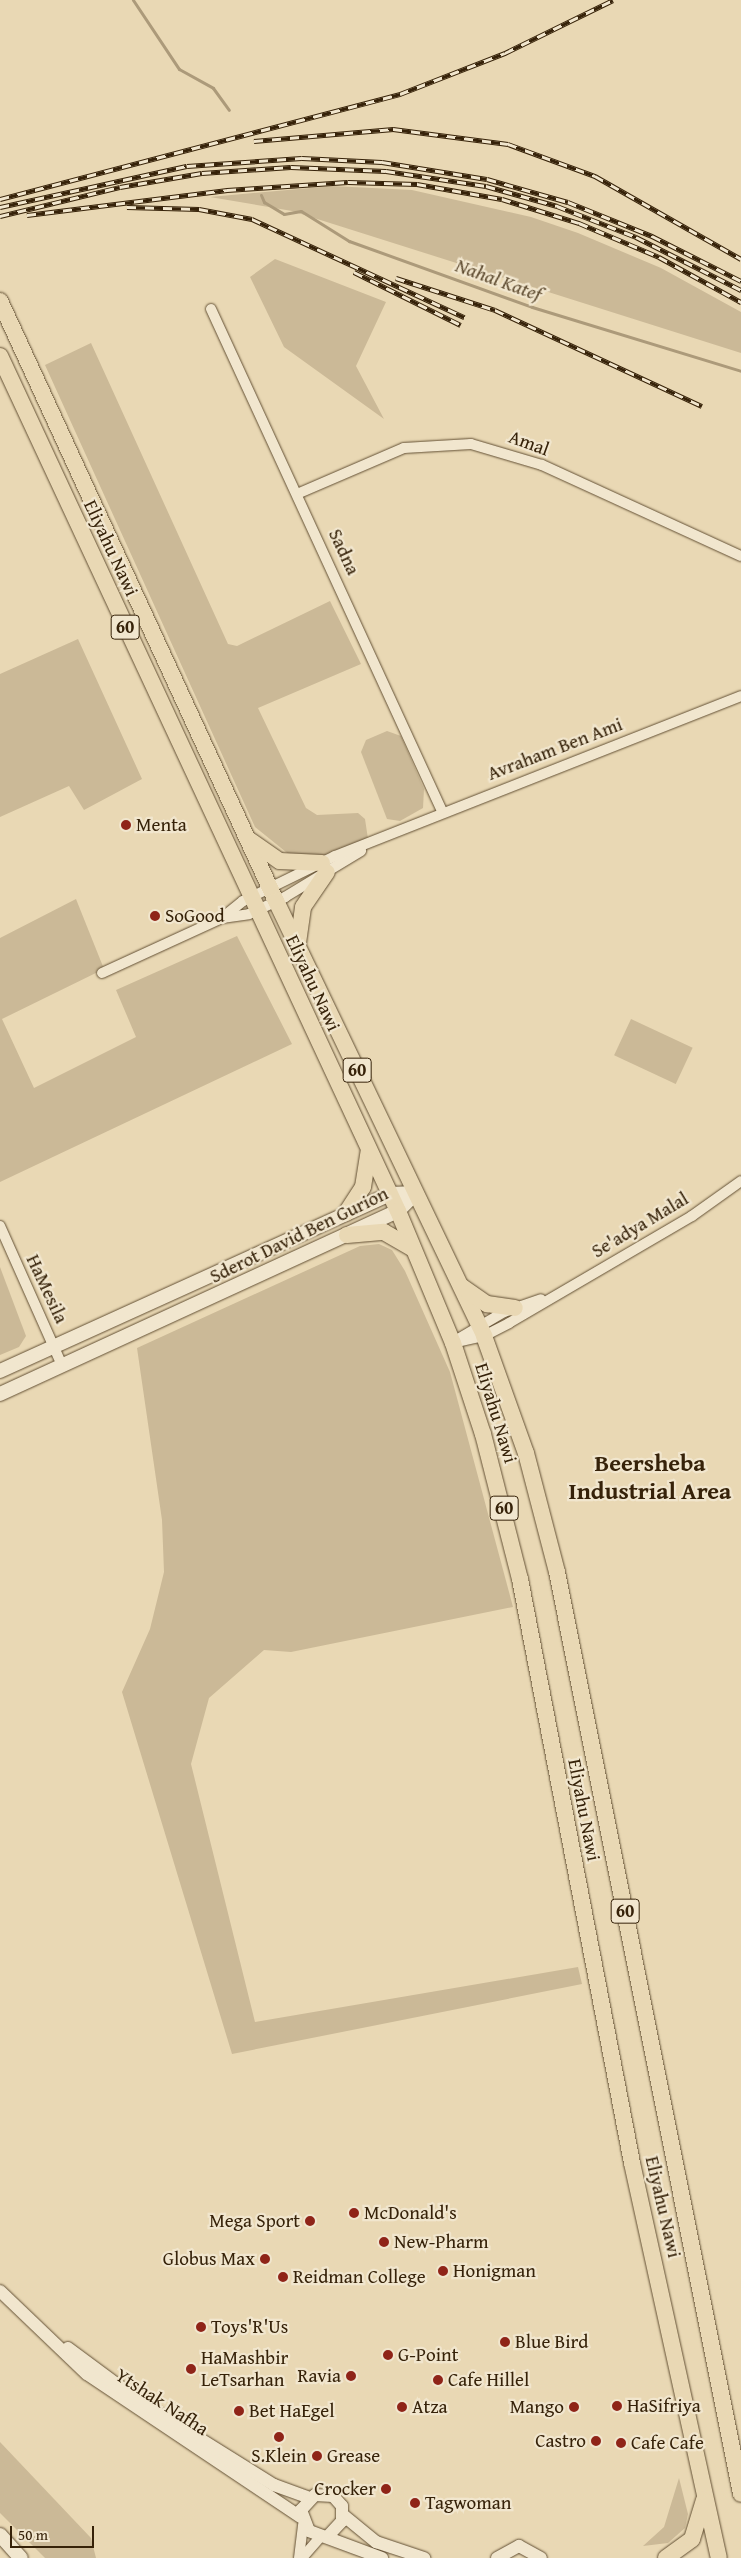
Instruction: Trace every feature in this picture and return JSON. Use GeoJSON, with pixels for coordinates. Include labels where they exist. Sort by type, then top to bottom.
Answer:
{"type":"FeatureCollection","features":[{"type":"Feature","properties":{"kind":"highway","name":"Eliyahu Nawi"},"geometry":{"type":"LineString","coordinates":[[0,300],[298,948],[481,1330],[526,1453],[557,1572],[741,2494]]}},
{"type":"Feature","properties":{"kind":"highway","name":"Eliyahu Nawi"},"geometry":{"type":"LineString","coordinates":[[0,356],[253,904],[398,1211],[453,1343],[507,1519],[632,2164],[719,2558]]}},
{"type":"Feature","properties":{"kind":"highway"},"geometry":{"type":"LineString","coordinates":[[248,838],[280,861],[325,868],[303,907],[298,948]]}},
{"type":"Feature","properties":{"kind":"highway"},"geometry":{"type":"LineString","coordinates":[[346,1213],[365,1181],[369,1151]]}},
{"type":"Feature","properties":{"kind":"highway"},"geometry":{"type":"LineString","coordinates":[[348,1235],[384,1232],[401,1238],[414,1251]]}},
{"type":"Feature","properties":{"kind":"highway"},"geometry":{"type":"LineString","coordinates":[[457,1282],[487,1304],[515,1308]]}},
{"type":"Feature","properties":{"kind":"highway"},"geometry":{"type":"LineString","coordinates":[[666,2558],[692,2539],[703,2512],[705,2488]]}},
{"type":"Feature","properties":{"kind":"main road","name":"Sderot David Ben Gurion"},"geometry":{"type":"LineString","coordinates":[[0,1371],[390,1194],[416,1192]]}},
{"type":"Feature","properties":{"kind":"main road","name":"Sderot David Ben Gurion"},"geometry":{"type":"LineString","coordinates":[[0,1394],[398,1211],[416,1192]]}},
{"type":"Feature","properties":{"kind":"main road"},"geometry":{"type":"LineString","coordinates":[[0,2535],[21,2558]]}},
{"type":"Feature","properties":{"kind":"street","name":"Sadna"},"geometry":{"type":"LineString","coordinates":[[211,309],[442,811]]}},
{"type":"Feature","properties":{"kind":"street","name":"Amal"},"geometry":{"type":"LineString","coordinates":[[297,494],[404,448],[471,444],[542,465],[741,556]]}},
{"type":"Feature","properties":{"kind":"street","name":"Avraham Ben Ami"},"geometry":{"type":"LineString","coordinates":[[102,973],[253,904],[382,837],[442,811],[741,696]]}},
{"type":"Feature","properties":{"kind":"street","name":"Avraham Ben Ami"},"geometry":{"type":"LineString","coordinates":[[253,904],[325,868]]}},
{"type":"Feature","properties":{"kind":"street","name":"Se'adya Malal"},"geometry":{"type":"LineString","coordinates":[[453,1343],[555,1296],[692,1216],[741,1181]]}},
{"type":"Feature","properties":{"kind":"street","name":"HaMesila"},"geometry":{"type":"LineString","coordinates":[[0,1226],[62,1366]]}},
{"type":"Feature","properties":{"kind":"street","name":"Se'adya Malal"},"geometry":{"type":"LineString","coordinates":[[481,1330],[515,1308],[555,1296]]}},
{"type":"Feature","properties":{"kind":"street","name":"Ytshak Nafha"},"geometry":{"type":"LineString","coordinates":[[0,2291],[13,2306],[118,2397],[302,2521]]}},
{"type":"Feature","properties":{"kind":"street","name":"Ytshak Nafha"},"geometry":{"type":"LineString","coordinates":[[13,2306],[138,2400],[274,2485],[309,2498]]}},
{"type":"Feature","properties":{"kind":"street"},"geometry":{"type":"LineString","coordinates":[[301,2558],[302,2521],[309,2498],[321,2493],[333,2496],[343,2515],[376,2542],[424,2558]]}},
{"type":"Feature","properties":{"kind":"street"},"geometry":{"type":"LineString","coordinates":[[301,2558],[325,2535],[339,2527],[343,2515]]}},
{"type":"Feature","properties":{"kind":"street"},"geometry":{"type":"LineString","coordinates":[[302,2521],[325,2535],[382,2558]]}},
{"type":"Feature","properties":{"kind":"street"},"geometry":{"type":"LineString","coordinates":[[497,2558],[519,2546],[541,2558]]}},
{"type":"Feature","properties":{"kind":"shaded area"},"geometry":{"type":"Polygon","coordinates":[[[332,186],[412,190],[531,217],[578,233],[661,268],[741,312],[741,353],[292,211],[210,197],[332,186]]]}},
{"type":"Feature","properties":{"kind":"shaded area"},"geometry":{"type":"Polygon","coordinates":[[[275,259],[386,302],[356,366],[384,419],[284,347],[250,277],[275,259]]]}},
{"type":"Feature","properties":{"kind":"shaded area"},"geometry":{"type":"Polygon","coordinates":[[[91,343],[228,644],[237,646],[330,601],[361,664],[258,708],[306,808],[317,815],[358,813],[365,819],[368,839],[358,846],[314,859],[291,856],[255,827],[45,365],[91,343]]]}},
{"type":"Feature","properties":{"kind":"shaded area"},"geometry":{"type":"Polygon","coordinates":[[[78,639],[142,779],[84,810],[69,786],[0,817],[0,674],[78,639]]]}},
{"type":"Feature","properties":{"kind":"shaded area"},"geometry":{"type":"Polygon","coordinates":[[[387,731],[401,736],[424,789],[423,808],[400,821],[387,819],[361,752],[366,740],[387,731]]]}},
{"type":"Feature","properties":{"kind":"shaded area"},"geometry":{"type":"Polygon","coordinates":[[[76,899],[104,969],[2,1019],[34,1088],[136,1037],[116,990],[237,936],[292,1044],[0,1182],[0,938],[76,899]]]}},
{"type":"Feature","properties":{"kind":"shaded area"},"geometry":{"type":"Polygon","coordinates":[[[631,1019],[693,1048],[676,1084],[614,1055],[631,1019]]]}},
{"type":"Feature","properties":{"kind":"shaded area"},"geometry":{"type":"Polygon","coordinates":[[[379,1244],[392,1250],[405,1271],[450,1372],[513,1607],[291,1652],[264,1650],[209,1698],[191,1764],[255,2022],[578,1967],[582,1984],[232,2054],[122,1692],[150,1629],[164,1572],[162,1520],[137,1348],[360,1246],[379,1244]]]}},
{"type":"Feature","properties":{"kind":"shaded area"},"geometry":{"type":"Polygon","coordinates":[[[0,1267],[26,1336],[19,1347],[0,1355],[0,1267]]]}},
{"type":"Feature","properties":{"kind":"shaded area"},"geometry":{"type":"Polygon","coordinates":[[[0,2442],[91,2538],[96,2558],[45,2558],[0,2513],[0,2442]]]}},
{"type":"Feature","properties":{"kind":"shaded area"},"geometry":{"type":"Polygon","coordinates":[[[679,2478],[688,2514],[685,2528],[668,2543],[643,2546],[664,2527],[679,2478]]]}},
{"type":"Feature","properties":{"kind":"waterway","name":"Nahal Katef"},"geometry":{"type":"LineString","coordinates":[[133,0],[179,69],[213,88],[229,110]]}},
{"type":"Feature","properties":{"kind":"waterway","name":"Nahal Katef"},"geometry":{"type":"LineString","coordinates":[[261,195],[264,202],[284,214],[301,211],[349,241],[532,307],[741,371]]}},
{"type":"Feature","properties":{"kind":"railway"},"geometry":{"type":"LineString","coordinates":[[0,199],[400,94],[505,53],[613,0]]}},
{"type":"Feature","properties":{"kind":"railway"},"geometry":{"type":"LineString","coordinates":[[254,141],[393,129],[508,144],[595,176],[741,259]]}},
{"type":"Feature","properties":{"kind":"railway"},"geometry":{"type":"LineString","coordinates":[[0,207],[187,166],[302,158],[382,162],[487,179],[568,202],[652,236],[741,281]]}},
{"type":"Feature","properties":{"kind":"railway"},"geometry":{"type":"LineString","coordinates":[[0,216],[120,187],[202,173],[291,167],[386,171],[486,186],[557,206],[636,237],[741,290]]}},
{"type":"Feature","properties":{"kind":"railway"},"geometry":{"type":"LineString","coordinates":[[27,215],[227,190],[348,182],[417,184],[502,199],[579,223],[659,257],[741,302]]}},
{"type":"Feature","properties":{"kind":"railway"},"geometry":{"type":"LineString","coordinates":[[127,207],[199,209],[252,219],[464,317]]}},
{"type":"Feature","properties":{"kind":"railway"},"geometry":{"type":"LineString","coordinates":[[354,272],[461,325]]}},
{"type":"Feature","properties":{"kind":"railway"},"geometry":{"type":"LineString","coordinates":[[396,278],[495,310],[702,406]]}},
{"type":"Feature","properties":{"kind":"place","name":"Menta"},"geometry":{"type":"Point","coordinates":[126,825]}},
{"type":"Feature","properties":{"kind":"place","name":"SoGood"},"geometry":{"type":"Point","coordinates":[155,916]}},
{"type":"Feature","properties":{"kind":"place","name":"McDonald's"},"geometry":{"type":"Point","coordinates":[354,2213]}},
{"type":"Feature","properties":{"kind":"place","name":"Mega Sport"},"geometry":{"type":"Point","coordinates":[310,2221]}},
{"type":"Feature","properties":{"kind":"place","name":"New-Pharm"},"geometry":{"type":"Point","coordinates":[384,2242]}},
{"type":"Feature","properties":{"kind":"place","name":"Globus Max"},"geometry":{"type":"Point","coordinates":[265,2259]}},
{"type":"Feature","properties":{"kind":"place","name":"Honigman"},"geometry":{"type":"Point","coordinates":[443,2271]}},
{"type":"Feature","properties":{"kind":"place","name":"Reidman College"},"geometry":{"type":"Point","coordinates":[283,2277]}},
{"type":"Feature","properties":{"kind":"place","name":"Toys'R'Us"},"geometry":{"type":"Point","coordinates":[201,2327]}},
{"type":"Feature","properties":{"kind":"place","name":"Blue Bird"},"geometry":{"type":"Point","coordinates":[505,2342]}},
{"type":"Feature","properties":{"kind":"place","name":"G-Point"},"geometry":{"type":"Point","coordinates":[388,2355]}},
{"type":"Feature","properties":{"kind":"place","name":"HaMashbir LeTsarhan"},"geometry":{"type":"Point","coordinates":[191,2369]}},
{"type":"Feature","properties":{"kind":"place","name":"Ravia"},"geometry":{"type":"Point","coordinates":[351,2376]}},
{"type":"Feature","properties":{"kind":"place","name":"Cafe Hillel"},"geometry":{"type":"Point","coordinates":[438,2380]}},
{"type":"Feature","properties":{"kind":"place","name":"HaSifriya"},"geometry":{"type":"Point","coordinates":[617,2406]}},
{"type":"Feature","properties":{"kind":"place","name":"Atza"},"geometry":{"type":"Point","coordinates":[402,2407]}},
{"type":"Feature","properties":{"kind":"place","name":"Mango"},"geometry":{"type":"Point","coordinates":[574,2407]}},
{"type":"Feature","properties":{"kind":"place","name":"Bet HaEgel"},"geometry":{"type":"Point","coordinates":[239,2411]}},
{"type":"Feature","properties":{"kind":"place","name":"S.Klein"},"geometry":{"type":"Point","coordinates":[279,2437]}},
{"type":"Feature","properties":{"kind":"place","name":"Castro"},"geometry":{"type":"Point","coordinates":[596,2441]}},
{"type":"Feature","properties":{"kind":"place","name":"Cafe Cafe"},"geometry":{"type":"Point","coordinates":[621,2443]}},
{"type":"Feature","properties":{"kind":"place","name":"Grease"},"geometry":{"type":"Point","coordinates":[317,2456]}},
{"type":"Feature","properties":{"kind":"place","name":"Crocker"},"geometry":{"type":"Point","coordinates":[386,2489]}},
{"type":"Feature","properties":{"kind":"place","name":"Tagwoman"},"geometry":{"type":"Point","coordinates":[415,2503]}},
{"type":"Feature","properties":{"kind":"district","name":"Beersheba Industrial Area"},"geometry":{"type":"Point","coordinates":[650,1477]}}]}
